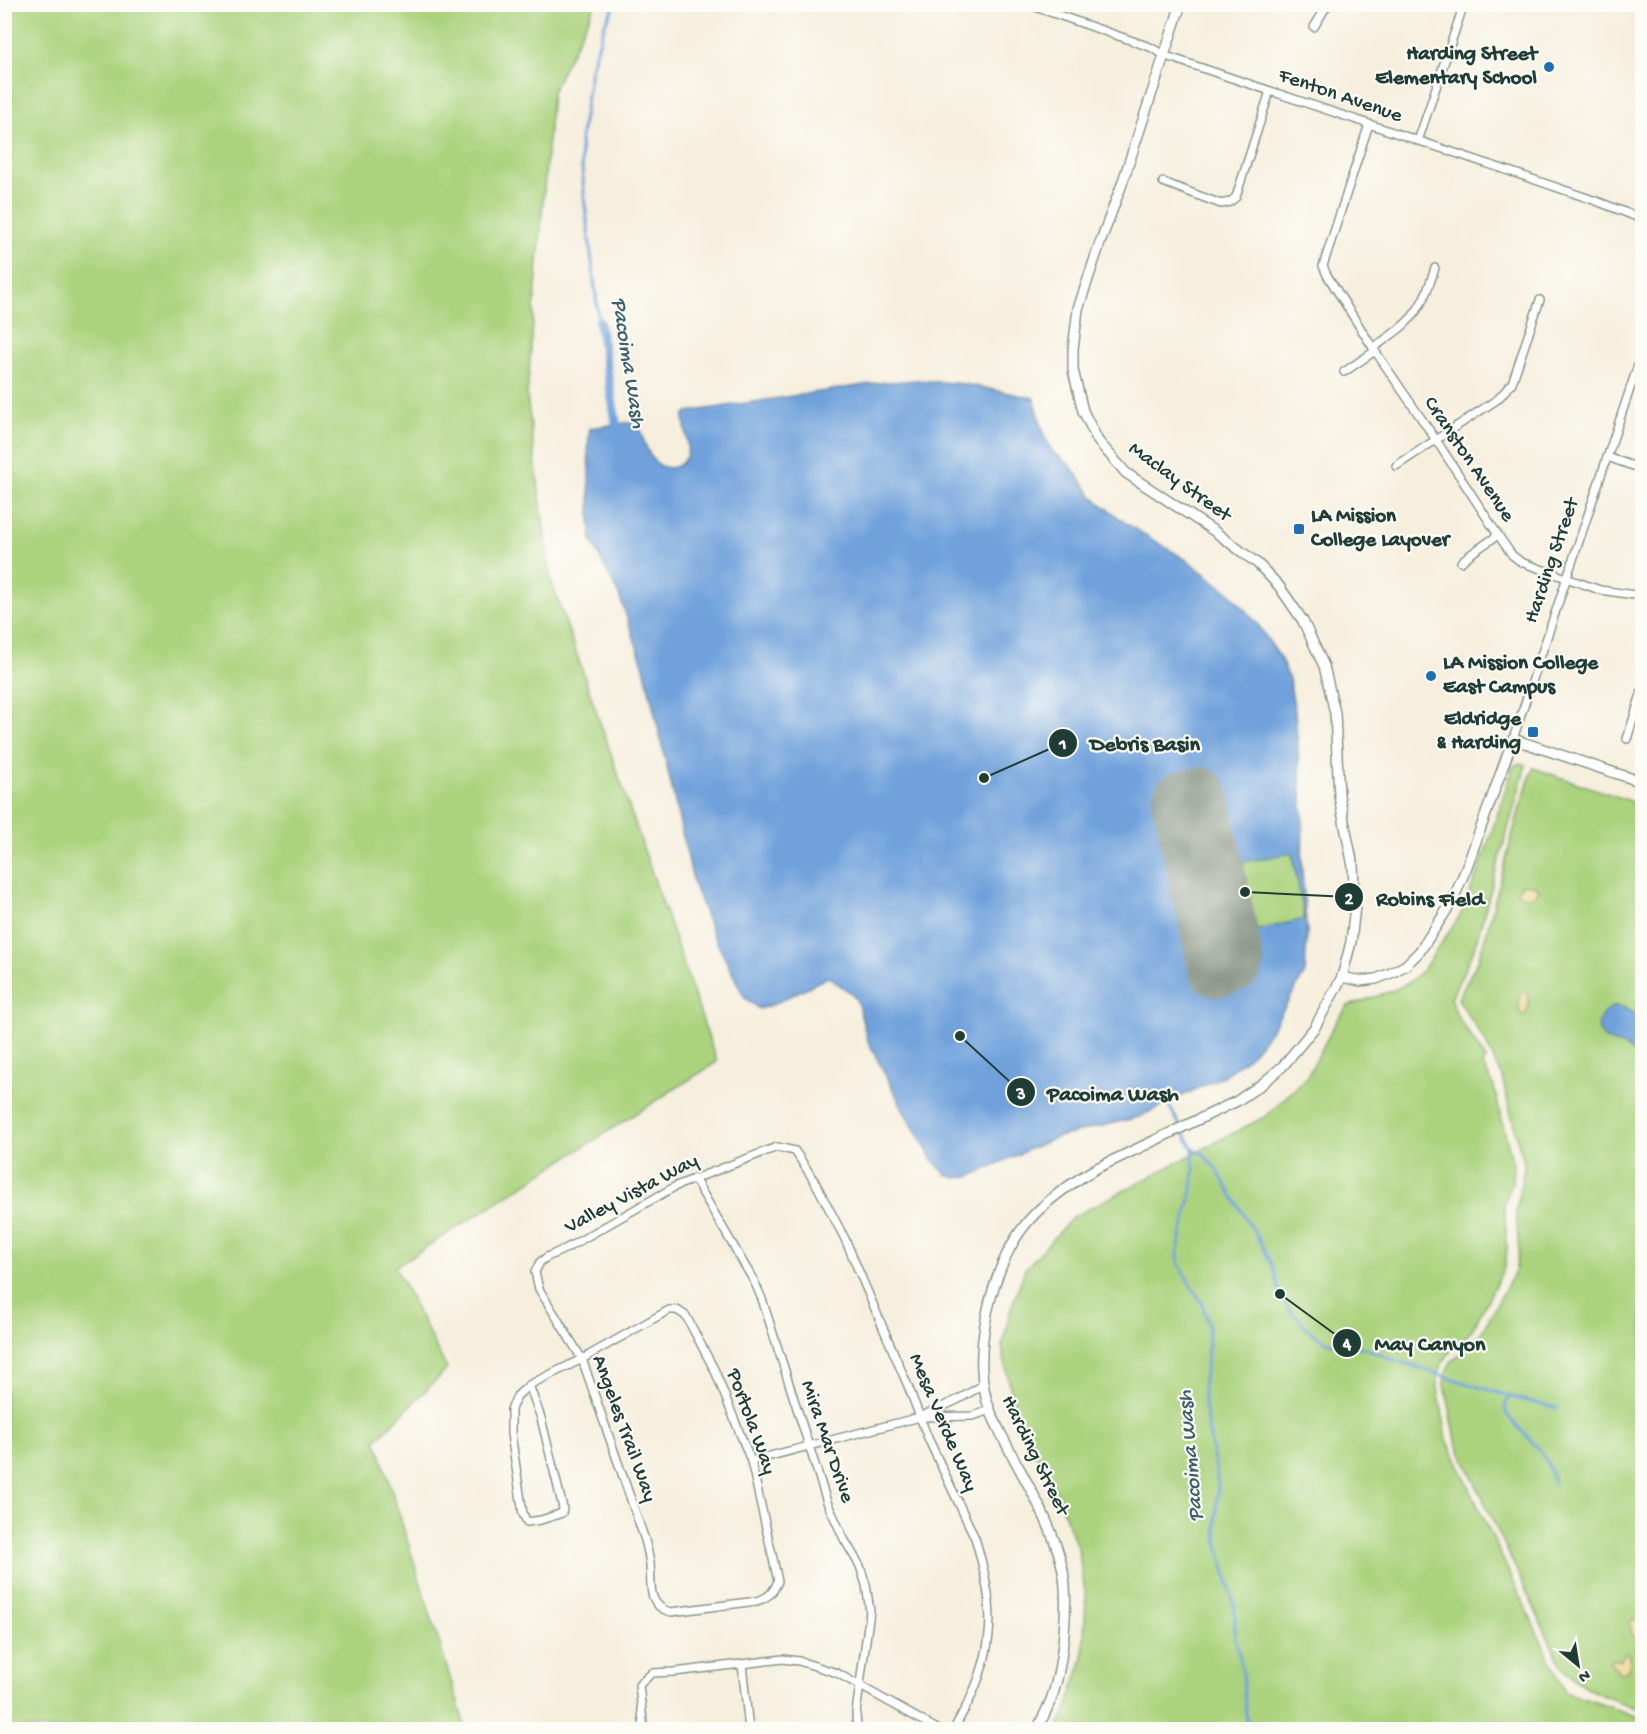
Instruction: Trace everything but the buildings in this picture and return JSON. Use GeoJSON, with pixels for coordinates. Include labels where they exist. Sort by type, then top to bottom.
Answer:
{"type":"FeatureCollection","features":[{"type":"Feature","properties":{"kind":"street","name":"Fenton Avenue"},"geometry":{"type":"LineString","coordinates":[[1027,4],[1039,6],[1150,46],[1166,56],[1588,198],[1642,219]]}},
{"type":"Feature","properties":{"kind":"street","name":"Maclay Street"},"geometry":{"type":"LineString","coordinates":[[1181,4],[1166,56],[1078,309],[1073,370],[1083,411],[1098,441],[1126,473],[1214,531],[1258,564],[1279,586],[1303,621],[1324,666],[1335,713],[1339,796],[1353,866],[1354,915],[1351,942],[1342,977]]}},
{"type":"Feature","properties":{"kind":"street"},"geometry":{"type":"LineString","coordinates":[[1314,27],[1328,4]]}},
{"type":"Feature","properties":{"kind":"street"},"geometry":{"type":"LineString","coordinates":[[1418,141],[1464,4]]}},
{"type":"Feature","properties":{"kind":"street"},"geometry":{"type":"LineString","coordinates":[[1163,182],[1221,204],[1230,202],[1236,197],[1270,91]]}},
{"type":"Feature","properties":{"kind":"street","name":"Cranston Avenue"},"geometry":{"type":"LineString","coordinates":[[1369,124],[1323,266],[1328,275],[1374,350],[1512,555],[1521,562],[1600,590],[1642,596]]}},
{"type":"Feature","properties":{"kind":"street"},"geometry":{"type":"LineString","coordinates":[[1344,372],[1408,321],[1420,306],[1435,268]]}},
{"type":"Feature","properties":{"kind":"street"},"geometry":{"type":"LineString","coordinates":[[1396,466],[1498,399],[1512,383],[1540,300]]}},
{"type":"Feature","properties":{"kind":"street","name":"Harding Street"},"geometry":{"type":"LineString","coordinates":[[1037,1730],[1052,1697],[1059,1666],[1065,1622],[1065,1590],[1063,1567],[1052,1535],[1038,1502],[990,1410],[983,1385],[984,1335],[989,1300],[1006,1253],[1025,1225],[1048,1202],[1075,1181],[1095,1169],[1237,1101],[1263,1084],[1283,1066],[1315,1027],[1342,977],[1360,981],[1376,979],[1406,965],[1420,951],[1452,902],[1461,880],[1513,739],[1642,353]]}},
{"type":"Feature","properties":{"kind":"street"},"geometry":{"type":"LineString","coordinates":[[1607,457],[1642,469]]}},
{"type":"Feature","properties":{"kind":"street"},"geometry":{"type":"LineString","coordinates":[[1461,562],[1497,535]]}},
{"type":"Feature","properties":{"kind":"street"},"geometry":{"type":"LineString","coordinates":[[1627,739],[1642,691]]}},
{"type":"Feature","properties":{"kind":"street"},"geometry":{"type":"LineString","coordinates":[[1513,739],[1642,782]]}},
{"type":"Feature","properties":{"kind":"street","name":"Valley Vista Way"},"geometry":{"type":"LineString","coordinates":[[535,1272],[540,1262],[547,1257],[676,1186],[777,1147],[785,1148]]}},
{"type":"Feature","properties":{"kind":"street","name":"Mesa Verde Way"},"geometry":{"type":"LineString","coordinates":[[785,1148],[795,1151],[800,1157],[845,1239],[947,1481],[975,1538],[988,1583],[989,1644],[972,1696],[954,1730]]}},
{"type":"Feature","properties":{"kind":"street","name":"Mira Mar Drive"},"geometry":{"type":"LineString","coordinates":[[694,1178],[699,1191],[755,1283],[827,1502],[844,1539],[860,1566],[866,1585],[870,1611],[856,1713],[856,1730]]}},
{"type":"Feature","properties":{"kind":"street","name":"Angeles Trail Way"},"geometry":{"type":"LineString","coordinates":[[535,1272],[538,1288],[582,1359],[645,1540],[650,1564],[651,1591],[657,1605],[662,1610],[671,1612],[757,1601],[768,1597],[774,1590]]}},
{"type":"Feature","properties":{"kind":"street","name":"Portola Way"},"geometry":{"type":"LineString","coordinates":[[582,1359],[669,1310],[677,1310],[686,1316],[715,1371],[751,1461],[778,1581],[774,1590]]}},
{"type":"Feature","properties":{"kind":"street"},"geometry":{"type":"LineString","coordinates":[[529,1385],[540,1418],[563,1508],[562,1513],[527,1522],[523,1514],[511,1434],[511,1409],[517,1396],[529,1385],[582,1359]]}},
{"type":"Feature","properties":{"kind":"street"},"geometry":{"type":"LineString","coordinates":[[751,1461],[920,1417],[983,1385]]}},
{"type":"Feature","properties":{"kind":"street"},"geometry":{"type":"LineString","coordinates":[[920,1417],[973,1416],[990,1410]]}},
{"type":"Feature","properties":{"kind":"street"},"geometry":{"type":"LineString","coordinates":[[644,1730],[639,1685],[652,1672],[674,1672],[783,1659],[799,1661],[837,1673],[939,1730]]}},
{"type":"Feature","properties":{"kind":"street"},"geometry":{"type":"LineString","coordinates":[[742,1664],[749,1730]]}},
{"type":"Feature","properties":{"kind":"green space"},"geometry":{"type":"Polygon","coordinates":[[[5,4],[595,5],[552,92],[527,396],[550,577],[717,1062],[395,1267],[447,1369],[376,1440],[466,1729],[5,1729],[5,4]]]}},
{"type":"Feature","properties":{"kind":"green space"},"geometry":{"type":"Polygon","coordinates":[[[1521,763],[1526,765],[1474,949],[1451,998],[1457,1016],[1486,1059],[1482,1064],[1493,1084],[1513,1165],[1512,1182],[1504,1206],[1507,1249],[1505,1266],[1473,1328],[1451,1350],[1442,1364],[1438,1377],[1438,1388],[1447,1440],[1565,1692],[1642,1718],[1642,1729],[1057,1729],[1065,1714],[1083,1658],[1086,1598],[1078,1549],[1055,1489],[1017,1422],[1002,1347],[1010,1312],[1025,1269],[1073,1217],[1266,1116],[1307,1077],[1336,1022],[1348,1006],[1392,991],[1408,983],[1423,970],[1460,916],[1480,867],[1513,767],[1521,763]]]}},
{"type":"Feature","properties":{"kind":"green space"},"geometry":{"type":"Polygon","coordinates":[[[1533,768],[1642,805],[1642,1710],[1588,1688],[1578,1682],[1561,1665],[1457,1444],[1445,1385],[1446,1371],[1451,1362],[1480,1335],[1515,1271],[1519,1251],[1516,1211],[1524,1161],[1502,1077],[1485,1041],[1458,999],[1483,945],[1520,807],[1533,768]]]}},
{"type":"Feature","properties":{"kind":"green space"},"geometry":{"type":"Polygon","coordinates":[[[1214,789],[1292,853],[1305,919],[1238,935],[1244,967],[1208,976],[1170,798],[1214,789]]]}},
{"type":"Feature","properties":{"kind":"sand"},"geometry":{"type":"Polygon","coordinates":[[[1522,884],[1539,888],[1537,894],[1531,897],[1521,896],[1517,891],[1522,884]]]}},
{"type":"Feature","properties":{"kind":"sand"},"geometry":{"type":"Polygon","coordinates":[[[1525,991],[1528,994],[1528,1006],[1523,1016],[1519,1011],[1519,1000],[1525,991]]]}},
{"type":"Feature","properties":{"kind":"sand"},"geometry":{"type":"Polygon","coordinates":[[[1632,1619],[1638,1620],[1640,1628],[1636,1637],[1632,1635],[1630,1625],[1632,1619]]]}},
{"type":"Feature","properties":{"kind":"sand"},"geometry":{"type":"Polygon","coordinates":[[[1625,1653],[1630,1653],[1629,1668],[1619,1673],[1609,1660],[1611,1658],[1620,1661],[1625,1653]]]}},
{"type":"Feature","properties":{"kind":"water"},"geometry":{"type":"Polygon","coordinates":[[[918,380],[964,384],[1034,398],[1044,435],[1053,452],[1069,464],[1094,498],[1127,524],[1187,560],[1229,592],[1257,623],[1281,659],[1289,679],[1295,711],[1303,817],[1302,870],[1307,934],[1305,973],[1273,1027],[1251,1055],[1223,1076],[1139,1117],[1054,1138],[969,1177],[956,1178],[947,1175],[934,1162],[905,1113],[868,1041],[857,1001],[851,993],[828,977],[772,1005],[759,1009],[745,998],[713,935],[694,885],[644,667],[619,595],[591,540],[588,446],[590,428],[639,421],[645,445],[653,460],[659,465],[675,467],[687,454],[684,416],[687,412],[877,383],[918,380]],[[1214,790],[1171,798],[1208,976],[1244,967],[1238,935],[1305,919],[1292,853],[1228,865],[1214,790]]]}},
{"type":"Feature","properties":{"kind":"water"},"geometry":{"type":"Polygon","coordinates":[[[1615,1006],[1642,1017],[1642,1059],[1600,1033],[1598,1028],[1601,1017],[1615,1006]]]}},
{"type":"Feature","properties":{"kind":"waterway","name":"Pacoima Wash"},"geometry":{"type":"LineString","coordinates":[[599,321],[580,143],[591,69],[605,23],[616,4]]}},
{"type":"Feature","properties":{"kind":"waterway","name":"Pacoima Wash"},"geometry":{"type":"LineString","coordinates":[[599,321],[618,434]]}},
{"type":"Feature","properties":{"kind":"waterway","name":"Pacoima Wash"},"geometry":{"type":"LineString","coordinates":[[1167,1102],[1193,1149],[1192,1190],[1178,1250],[1178,1261],[1202,1303],[1209,1325],[1203,1387],[1204,1404],[1218,1483],[1216,1527],[1218,1543],[1235,1608],[1235,1637],[1243,1673],[1248,1730]]}},
{"type":"Feature","properties":{"kind":"waterway"},"geometry":{"type":"LineString","coordinates":[[1193,1149],[1203,1154],[1215,1167],[1258,1238],[1273,1268],[1286,1306],[1311,1332],[1327,1342],[1365,1348],[1391,1359],[1466,1383],[1558,1408]]}},
{"type":"Feature","properties":{"kind":"waterway"},"geometry":{"type":"LineString","coordinates":[[1509,1396],[1505,1407],[1507,1415],[1543,1455],[1554,1484]]}},
{"type":"Feature","properties":{"kind":"runway"},"geometry":{"type":"LineString","coordinates":[[1199,797],[1234,962],[1218,967],[1182,801],[1199,797]]}},
{"type":"Feature","properties":{"kind":"place","name":"Harding Street Elementary School"},"geometry":{"type":"Point","coordinates":[1549,67]}},
{"type":"Feature","properties":{"kind":"place","name":"LA Mission College Layover"},"geometry":{"type":"Point","coordinates":[1299,529]}},
{"type":"Feature","properties":{"kind":"place","name":"LA Mission College East Campus"},"geometry":{"type":"Point","coordinates":[1431,676]}},
{"type":"Feature","properties":{"kind":"place","name":"Eldridge & Harding"},"geometry":{"type":"Point","coordinates":[1533,732]}},
{"type":"Feature","properties":{"kind":"place","name":"Debris Basin"},"geometry":{"type":"Point","coordinates":[984,778]}},
{"type":"Feature","properties":{"kind":"place","name":"Robins Field"},"geometry":{"type":"Point","coordinates":[1245,892]}},
{"type":"Feature","properties":{"kind":"place","name":"Pacoima Wash"},"geometry":{"type":"Point","coordinates":[960,1036]}},
{"type":"Feature","properties":{"kind":"place","name":"May Canyon"},"geometry":{"type":"Point","coordinates":[1280,1294]}}]}
